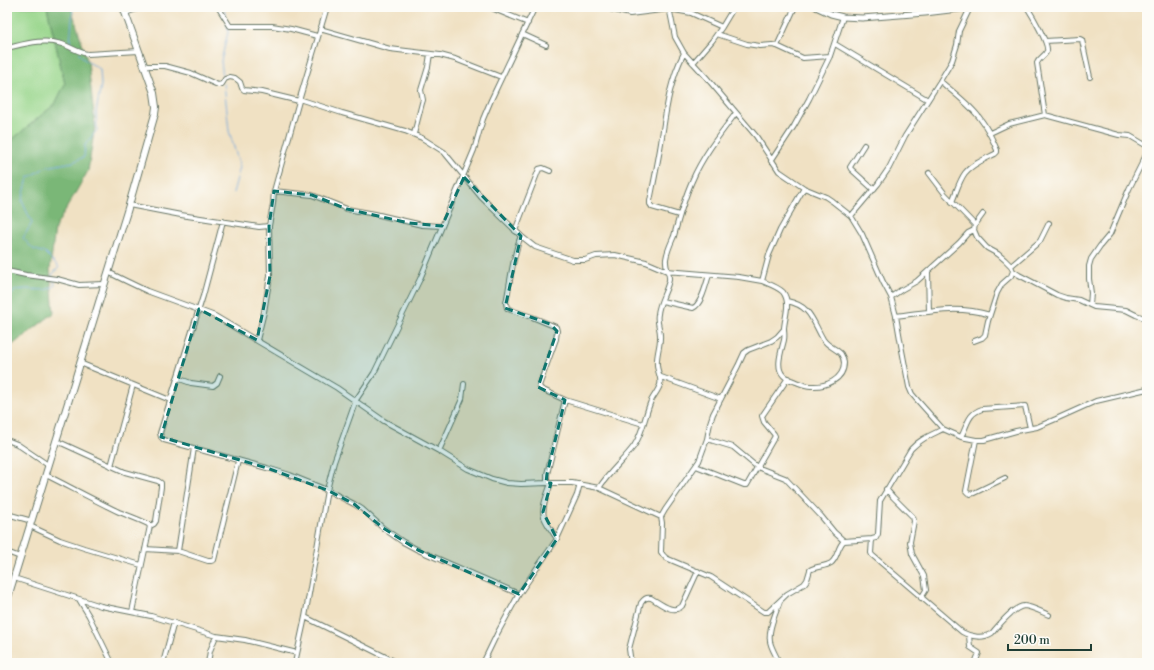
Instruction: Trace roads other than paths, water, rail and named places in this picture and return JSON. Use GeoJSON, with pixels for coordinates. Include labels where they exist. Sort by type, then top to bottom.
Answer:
{"type":"FeatureCollection","features":[{"type":"Feature","properties":{"kind":"highway"},"geometry":{"type":"LineString","coordinates":[[7,600],[8,591],[14,578],[48,465],[57,441],[129,205],[155,114],[156,107],[154,93],[124,10]]}},
{"type":"Feature","properties":{"kind":"main road"},"geometry":{"type":"LineString","coordinates":[[816,7],[831,14],[843,17],[862,18],[973,8]]}},
{"type":"Feature","properties":{"kind":"street"},"geometry":{"type":"LineString","coordinates":[[124,10],[144,7]]}},
{"type":"Feature","properties":{"kind":"street"},"geometry":{"type":"LineString","coordinates":[[218,7],[230,26],[272,26],[317,36]]}},
{"type":"Feature","properties":{"kind":"street"},"geometry":{"type":"LineString","coordinates":[[257,340],[264,312],[270,276],[268,226],[273,204],[274,191],[317,36],[327,7]]}},
{"type":"Feature","properties":{"kind":"street"},"geometry":{"type":"LineString","coordinates":[[489,7],[528,23]]}},
{"type":"Feature","properties":{"kind":"street"},"geometry":{"type":"LineString","coordinates":[[294,663],[305,617],[327,490],[334,462],[356,400],[374,373],[420,279],[464,177],[483,119],[501,77],[535,7]]}},
{"type":"Feature","properties":{"kind":"street"},"geometry":{"type":"LineString","coordinates":[[602,7],[630,14],[669,8],[691,13],[722,27]]}},
{"type":"Feature","properties":{"kind":"street"},"geometry":{"type":"LineString","coordinates":[[693,64],[717,34],[734,7]]}},
{"type":"Feature","properties":{"kind":"street"},"geometry":{"type":"LineString","coordinates":[[777,46],[795,7]]}},
{"type":"Feature","properties":{"kind":"street"},"geometry":{"type":"LineString","coordinates":[[925,13],[926,7]]}},
{"type":"Feature","properties":{"kind":"street"},"geometry":{"type":"LineString","coordinates":[[1027,7],[1045,41],[1047,49],[1047,51],[1037,61],[1045,115]]}},
{"type":"Feature","properties":{"kind":"street"},"geometry":{"type":"LineString","coordinates":[[669,8],[675,37],[684,53],[756,136],[779,171],[804,188],[826,196],[851,216],[862,234],[891,297],[909,387],[912,394],[944,429],[962,438],[984,440],[1037,427],[1096,401],[1147,389]]}},
{"type":"Feature","properties":{"kind":"street"},"geometry":{"type":"LineString","coordinates":[[851,216],[874,190],[889,168],[905,136],[952,61],[957,46],[959,31],[973,8]]}},
{"type":"Feature","properties":{"kind":"street"},"geometry":{"type":"LineString","coordinates":[[771,161],[802,113],[830,56],[843,17]]}},
{"type":"Feature","properties":{"kind":"street"},"geometry":{"type":"LineString","coordinates":[[320,30],[390,49],[455,59],[501,77]]}},
{"type":"Feature","properties":{"kind":"street"},"geometry":{"type":"LineString","coordinates":[[522,34],[546,45]]}},
{"type":"Feature","properties":{"kind":"street"},"geometry":{"type":"LineString","coordinates":[[717,34],[751,45],[777,46],[802,58],[830,56]]}},
{"type":"Feature","properties":{"kind":"street"},"geometry":{"type":"LineString","coordinates":[[1045,41],[1082,40],[1090,77]]}},
{"type":"Feature","properties":{"kind":"street"},"geometry":{"type":"LineString","coordinates":[[7,48],[32,42],[48,41],[62,44],[84,54],[139,51]]}},
{"type":"Feature","properties":{"kind":"street"},"geometry":{"type":"LineString","coordinates":[[835,44],[928,100]]}},
{"type":"Feature","properties":{"kind":"street"},"geometry":{"type":"LineString","coordinates":[[679,215],[652,207],[650,201],[668,98],[675,72],[684,53]]}},
{"type":"Feature","properties":{"kind":"street"},"geometry":{"type":"LineString","coordinates":[[414,134],[423,100],[421,90],[428,67],[430,54]]}},
{"type":"Feature","properties":{"kind":"street"},"geometry":{"type":"LineString","coordinates":[[145,66],[165,66],[191,73],[218,84],[222,84],[225,79],[230,77],[235,78],[240,82],[244,90],[262,92],[299,100],[414,134],[444,152],[481,196],[521,236],[535,247],[572,260],[585,260],[596,256],[615,255],[646,262],[667,271],[739,277],[762,281],[782,291],[787,301],[788,306],[784,329],[785,339],[780,351],[780,368],[783,375],[806,386],[816,386],[828,383],[838,378],[842,372],[844,359],[841,354],[830,346],[824,339],[801,305],[787,301]]}},
{"type":"Feature","properties":{"kind":"street"},"geometry":{"type":"LineString","coordinates":[[940,81],[980,118],[990,133],[997,152],[966,172],[952,202]]}},
{"type":"Feature","properties":{"kind":"street"},"geometry":{"type":"LineString","coordinates":[[599,488],[635,445],[652,399],[661,383],[661,377],[657,369],[660,338],[658,314],[670,278],[667,271],[666,259],[679,215],[692,180],[705,156],[722,130],[736,113]]}},
{"type":"Feature","properties":{"kind":"street"},"geometry":{"type":"LineString","coordinates":[[990,133],[1009,124],[1045,115],[1118,135],[1130,136],[1147,146]]}},
{"type":"Feature","properties":{"kind":"street"},"geometry":{"type":"LineString","coordinates":[[864,145],[850,167],[874,190]]}},
{"type":"Feature","properties":{"kind":"street"},"geometry":{"type":"LineString","coordinates":[[1090,305],[1091,293],[1089,266],[1100,246],[1110,234],[1129,189],[1147,153]]}},
{"type":"Feature","properties":{"kind":"street"},"geometry":{"type":"LineString","coordinates":[[515,231],[540,168],[550,171]]}},
{"type":"Feature","properties":{"kind":"street"},"geometry":{"type":"LineString","coordinates":[[929,173],[974,228],[977,237],[987,248],[998,254],[1011,266],[1013,271],[1057,295],[1079,300],[1094,307],[1126,310],[1147,319]]}},
{"type":"Feature","properties":{"kind":"street"},"geometry":{"type":"LineString","coordinates":[[762,281],[769,255],[780,230],[804,188]]}},
{"type":"Feature","properties":{"kind":"street"},"geometry":{"type":"LineString","coordinates":[[274,191],[312,195],[347,209],[422,225],[442,226]]}},
{"type":"Feature","properties":{"kind":"street"},"geometry":{"type":"LineString","coordinates":[[129,205],[259,227],[268,226]]}},
{"type":"Feature","properties":{"kind":"street"},"geometry":{"type":"LineString","coordinates":[[891,297],[918,281],[928,272],[974,228],[983,214]]}},
{"type":"Feature","properties":{"kind":"street"},"geometry":{"type":"LineString","coordinates":[[223,221],[199,309],[160,433],[161,437],[164,440],[290,475],[327,490],[362,509],[383,528],[418,550],[519,594]]}},
{"type":"Feature","properties":{"kind":"street"},"geometry":{"type":"LineString","coordinates":[[1011,266],[1040,241],[1049,223]]}},
{"type":"Feature","properties":{"kind":"street"},"geometry":{"type":"LineString","coordinates":[[521,236],[517,247],[506,303],[507,308],[556,327],[557,331],[556,339],[539,386],[541,389],[565,400],[643,424]]}},
{"type":"Feature","properties":{"kind":"street"},"geometry":{"type":"LineString","coordinates":[[7,270],[26,275],[57,279],[79,285],[104,284]]}},
{"type":"Feature","properties":{"kind":"street"},"geometry":{"type":"LineString","coordinates":[[974,341],[985,335],[997,293],[1002,284],[1011,276],[1013,271]]}},
{"type":"Feature","properties":{"kind":"street"},"geometry":{"type":"LineString","coordinates":[[108,272],[147,291],[216,316],[337,388],[384,421],[439,451],[468,469],[492,479],[507,483],[580,484],[599,488],[661,517]]}},
{"type":"Feature","properties":{"kind":"street"},"geometry":{"type":"LineString","coordinates":[[928,272],[929,312]]}},
{"type":"Feature","properties":{"kind":"street"},"geometry":{"type":"LineString","coordinates":[[662,301],[693,308],[700,302],[709,275]]}},
{"type":"Feature","properties":{"kind":"street"},"geometry":{"type":"LineString","coordinates":[[896,316],[958,310],[969,310],[990,315]]}},
{"type":"Feature","properties":{"kind":"street"},"geometry":{"type":"LineString","coordinates":[[784,329],[771,341],[744,353],[711,419],[707,439],[696,466],[688,475],[661,517],[662,552],[663,555],[711,577],[764,612],[768,612],[792,590],[804,584],[810,570],[833,562],[840,546],[844,541]]}},
{"type":"Feature","properties":{"kind":"street"},"geometry":{"type":"LineString","coordinates":[[80,363],[170,400]]}},
{"type":"Feature","properties":{"kind":"street"},"geometry":{"type":"LineString","coordinates":[[177,378],[191,383],[213,386],[217,383],[220,376]]}},
{"type":"Feature","properties":{"kind":"street"},"geometry":{"type":"LineString","coordinates":[[661,377],[721,399]]}},
{"type":"Feature","properties":{"kind":"street"},"geometry":{"type":"LineString","coordinates":[[696,466],[746,485],[775,436],[764,422],[762,416],[788,378]]}},
{"type":"Feature","properties":{"kind":"street"},"geometry":{"type":"LineString","coordinates":[[439,451],[462,399],[464,384]]}},
{"type":"Feature","properties":{"kind":"street"},"geometry":{"type":"LineString","coordinates":[[111,466],[133,385]]}},
{"type":"Feature","properties":{"kind":"street"},"geometry":{"type":"LineString","coordinates":[[557,539],[544,518],[543,507],[549,483],[547,474],[565,400]]}},
{"type":"Feature","properties":{"kind":"street"},"geometry":{"type":"LineString","coordinates":[[962,438],[970,416],[982,408],[1018,408],[1025,406],[1030,428]]}},
{"type":"Feature","properties":{"kind":"street"},"geometry":{"type":"LineString","coordinates":[[707,439],[733,447],[757,467],[785,478],[844,541],[872,540],[877,536],[880,501],[911,450],[917,443],[926,437],[944,429]]}},
{"type":"Feature","properties":{"kind":"street"},"geometry":{"type":"LineString","coordinates":[[7,440],[17,444],[48,465]]}},
{"type":"Feature","properties":{"kind":"street"},"geometry":{"type":"LineString","coordinates":[[976,440],[966,491],[970,494],[1005,478]]}},
{"type":"Feature","properties":{"kind":"street"},"geometry":{"type":"LineString","coordinates":[[57,441],[125,472],[161,483],[156,521],[150,526],[132,612]]}},
{"type":"Feature","properties":{"kind":"street"},"geometry":{"type":"LineString","coordinates":[[178,551],[194,448]]}},
{"type":"Feature","properties":{"kind":"street"},"geometry":{"type":"LineString","coordinates":[[145,549],[178,551],[208,561],[214,560],[238,461]]}},
{"type":"Feature","properties":{"kind":"street"},"geometry":{"type":"LineString","coordinates":[[46,475],[150,526]]}},
{"type":"Feature","properties":{"kind":"street"},"geometry":{"type":"LineString","coordinates":[[483,663],[519,594],[557,539],[577,495],[580,484]]}},
{"type":"Feature","properties":{"kind":"street"},"geometry":{"type":"LineString","coordinates":[[886,489],[913,517],[914,521],[910,537],[912,554],[924,576],[926,590],[921,598]]}},
{"type":"Feature","properties":{"kind":"street"},"geometry":{"type":"LineString","coordinates":[[7,514],[31,523],[60,540],[141,565]]}},
{"type":"Feature","properties":{"kind":"street"},"geometry":{"type":"LineString","coordinates":[[872,540],[872,556],[962,632],[969,635],[988,636],[1015,609],[1020,607],[1028,607],[1049,615]]}},
{"type":"Feature","properties":{"kind":"street"},"geometry":{"type":"LineString","coordinates":[[7,552],[20,557]]}},
{"type":"Feature","properties":{"kind":"street"},"geometry":{"type":"LineString","coordinates":[[631,663],[629,649],[641,603],[648,598],[651,598],[671,610],[679,609],[682,606],[698,571]]}},
{"type":"Feature","properties":{"kind":"street"},"geometry":{"type":"LineString","coordinates":[[14,578],[101,606],[174,622],[216,636],[245,640],[297,653]]}},
{"type":"Feature","properties":{"kind":"street"},"geometry":{"type":"LineString","coordinates":[[80,600],[112,663]]}},
{"type":"Feature","properties":{"kind":"street"},"geometry":{"type":"LineString","coordinates":[[779,663],[770,644],[770,630],[780,601]]}},
{"type":"Feature","properties":{"kind":"street"},"geometry":{"type":"LineString","coordinates":[[305,617],[398,663]]}},
{"type":"Feature","properties":{"kind":"street"},"geometry":{"type":"LineString","coordinates":[[163,663],[174,622]]}},
{"type":"Feature","properties":{"kind":"street"},"geometry":{"type":"LineString","coordinates":[[969,635],[970,647],[979,653],[975,663]]}},
{"type":"Feature","properties":{"kind":"street"},"geometry":{"type":"LineString","coordinates":[[208,663],[210,651],[216,636]]}},
{"type":"Feature","properties":{"kind":"waterway"},"geometry":{"type":"LineString","coordinates":[[73,7],[70,43],[73,47]]}},
{"type":"Feature","properties":{"kind":"waterway"},"geometry":{"type":"LineString","coordinates":[[224,7],[225,15]]}},
{"type":"Feature","properties":{"kind":"waterway"},"geometry":{"type":"LineString","coordinates":[[223,77],[221,61],[228,32],[227,24]]}},
{"type":"Feature","properties":{"kind":"waterway"},"geometry":{"type":"LineString","coordinates":[[53,277],[52,275],[59,267],[45,253],[33,249],[23,238],[32,223],[22,201],[28,178],[46,167],[73,162],[84,157],[85,145],[97,130],[96,112],[101,85],[100,69],[85,60],[79,53]]}},
{"type":"Feature","properties":{"kind":"waterway"},"geometry":{"type":"LineString","coordinates":[[224,83],[229,131],[240,167],[233,193]]}},
{"type":"Feature","properties":{"kind":"waterway"},"geometry":{"type":"LineString","coordinates":[[7,299],[16,290],[45,290],[55,286],[54,280]]}}]}
